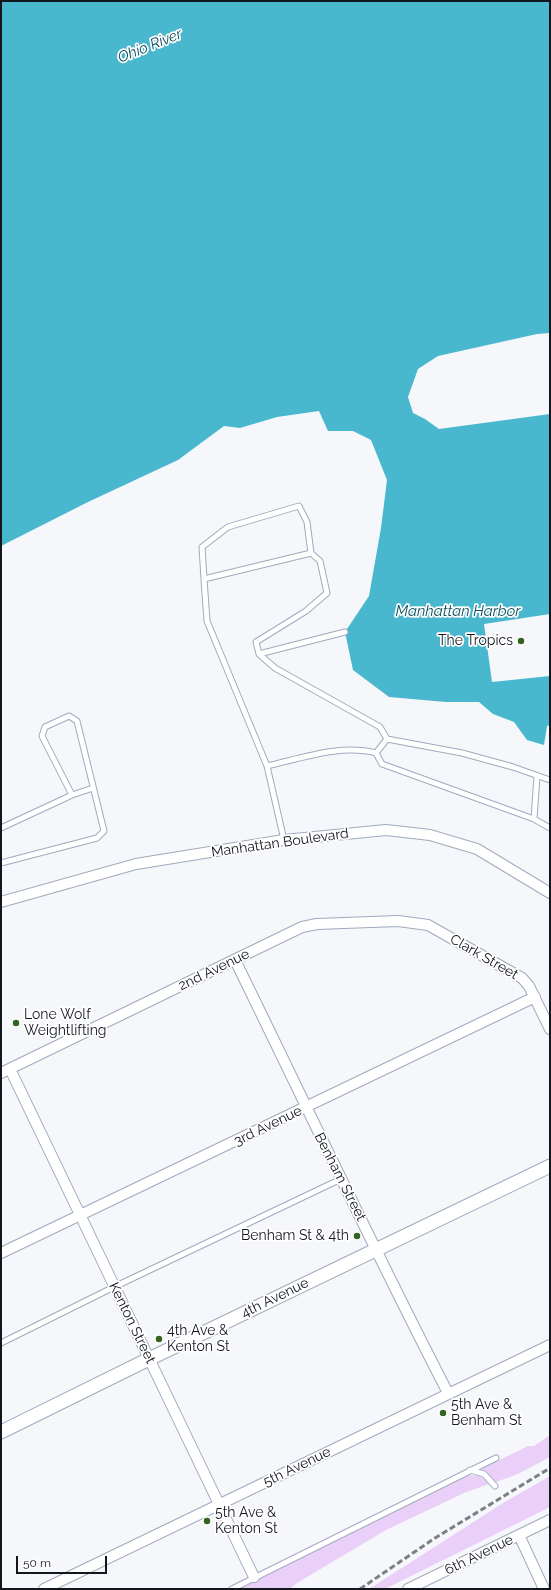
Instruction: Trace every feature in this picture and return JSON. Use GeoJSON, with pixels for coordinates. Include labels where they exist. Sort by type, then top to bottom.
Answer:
{"type":"FeatureCollection","features":[{"type":"Feature","properties":{"kind":"street","name":"Manhattan Boulevard"},"geometry":{"type":"LineString","coordinates":[[1,902],[136,864],[284,840],[386,830],[430,836],[476,849],[550,893]]}},
{"type":"Feature","properties":{"kind":"street","name":"2nd Avenue"},"geometry":{"type":"LineString","coordinates":[[5,1071],[302,927],[316,924],[398,921],[428,925],[438,931]]}},
{"type":"Feature","properties":{"kind":"street","name":"Clark Street"},"geometry":{"type":"LineString","coordinates":[[438,931],[522,978],[529,986],[550,1029]]}},
{"type":"Feature","properties":{"kind":"street","name":"Benham Street"},"geometry":{"type":"LineString","coordinates":[[235,960],[340,1179],[448,1393]]}},
{"type":"Feature","properties":{"kind":"street","name":"3rd Avenue"},"geometry":{"type":"LineString","coordinates":[[1,1253],[535,997]]}},
{"type":"Feature","properties":{"kind":"street","name":"Kenton Street"},"geometry":{"type":"LineString","coordinates":[[5,1071],[80,1215],[254,1577]]}},
{"type":"Feature","properties":{"kind":"street","name":"4th Avenue"},"geometry":{"type":"LineString","coordinates":[[1,1432],[149,1358],[550,1166]]}},
{"type":"Feature","properties":{"kind":"street","name":"5th Avenue"},"geometry":{"type":"LineString","coordinates":[[44,1589],[550,1345]]}},
{"type":"Feature","properties":{"kind":"street","name":"6th Avenue"},"geometry":{"type":"LineString","coordinates":[[408,1589],[550,1520]]}},
{"type":"Feature","properties":{"kind":"street"},"geometry":{"type":"LineString","coordinates":[[519,1535],[544,1589]]}},
{"type":"Feature","properties":{"kind":"lane"},"geometry":{"type":"LineString","coordinates":[[284,840],[267,766],[207,621],[202,547],[228,527],[298,506],[307,522],[311,553],[320,561],[327,593],[306,611],[256,642],[259,654],[275,668],[380,727],[387,739],[462,753],[512,767],[550,780]]}},
{"type":"Feature","properties":{"kind":"lane"},"geometry":{"type":"LineString","coordinates":[[204,579],[311,553]]}},
{"type":"Feature","properties":{"kind":"lane"},"geometry":{"type":"LineString","coordinates":[[259,654],[345,632]]}},
{"type":"Feature","properties":{"kind":"lane"},"geometry":{"type":"LineString","coordinates":[[1,863],[97,838],[104,831],[76,721],[69,716],[45,727],[42,736],[72,795]]}},
{"type":"Feature","properties":{"kind":"lane"},"geometry":{"type":"LineString","coordinates":[[376,752],[387,739]]}},
{"type":"Feature","properties":{"kind":"lane"},"geometry":{"type":"LineString","coordinates":[[267,766],[337,751],[362,749],[376,752]]}},
{"type":"Feature","properties":{"kind":"lane"},"geometry":{"type":"LineString","coordinates":[[376,752],[382,764],[534,819],[550,828]]}},
{"type":"Feature","properties":{"kind":"lane"},"geometry":{"type":"LineString","coordinates":[[534,819],[537,776]]}},
{"type":"Feature","properties":{"kind":"lane"},"geometry":{"type":"LineString","coordinates":[[1,828],[72,795],[93,788]]}},
{"type":"Feature","properties":{"kind":"lane"},"geometry":{"type":"LineString","coordinates":[[1,1342],[340,1179]]}},
{"type":"Feature","properties":{"kind":"lane"},"geometry":{"type":"LineString","coordinates":[[232,1589],[496,1458]]}},
{"type":"Feature","properties":{"kind":"lane"},"geometry":{"type":"LineString","coordinates":[[470,1470],[484,1474],[495,1486]]}},
{"type":"Feature","properties":{"kind":"shaded area"},"geometry":{"type":"Polygon","coordinates":[[[550,1435],[550,1457],[518,1474],[496,1482],[481,1469],[528,1446],[534,1446],[550,1435]]]}},
{"type":"Feature","properties":{"kind":"shaded area"},"geometry":{"type":"Polygon","coordinates":[[[467,1475],[480,1476],[489,1484],[464,1493],[386,1530],[297,1583],[290,1589],[239,1589],[467,1475]]]}},
{"type":"Feature","properties":{"kind":"shaded area"},"geometry":{"type":"Polygon","coordinates":[[[550,1476],[550,1507],[385,1589],[369,1589],[503,1503],[550,1476]]]}},
{"type":"Feature","properties":{"kind":"water"},"geometry":{"type":"Polygon","coordinates":[[[1,1],[550,1],[550,333],[537,334],[438,356],[418,369],[408,397],[413,413],[439,429],[550,414],[550,725],[547,726],[544,745],[527,740],[514,722],[493,714],[479,702],[446,702],[389,697],[353,670],[345,632],[369,596],[381,528],[387,480],[371,440],[353,431],[328,431],[319,411],[277,417],[240,428],[224,426],[178,460],[88,502],[1,546],[1,1]]]}},
{"type":"Feature","properties":{"kind":"pier","name":"The Tropics"},"geometry":{"type":"Polygon","coordinates":[[[550,614],[550,676],[492,682],[484,624],[550,614]]]}},
{"type":"Feature","properties":{"kind":"railway"},"geometry":{"type":"LineString","coordinates":[[360,1589],[435,1538],[550,1468]]}},
{"type":"Feature","properties":{"kind":"place","name":"The Tropics"},"geometry":{"type":"Point","coordinates":[521,641]}},
{"type":"Feature","properties":{"kind":"place","name":"Lone Wolf Weightlifting"},"geometry":{"type":"Point","coordinates":[16,1023]}},
{"type":"Feature","properties":{"kind":"place","name":"Benham St & 4th"},"geometry":{"type":"Point","coordinates":[357,1236]}},
{"type":"Feature","properties":{"kind":"place","name":"4th Ave & Kenton St"},"geometry":{"type":"Point","coordinates":[159,1339]}},
{"type":"Feature","properties":{"kind":"place","name":"5th Ave & Benham St"},"geometry":{"type":"Point","coordinates":[443,1413]}},
{"type":"Feature","properties":{"kind":"place","name":"5th Ave & Kenton St"},"geometry":{"type":"Point","coordinates":[207,1521]}},
{"type":"Feature","properties":{"kind":"water label","name":"Ohio River"},"geometry":{"type":"Point","coordinates":[150,46]}},
{"type":"Feature","properties":{"kind":"water label","name":"Manhattan Harbor"},"geometry":{"type":"Point","coordinates":[458,611]}}]}
